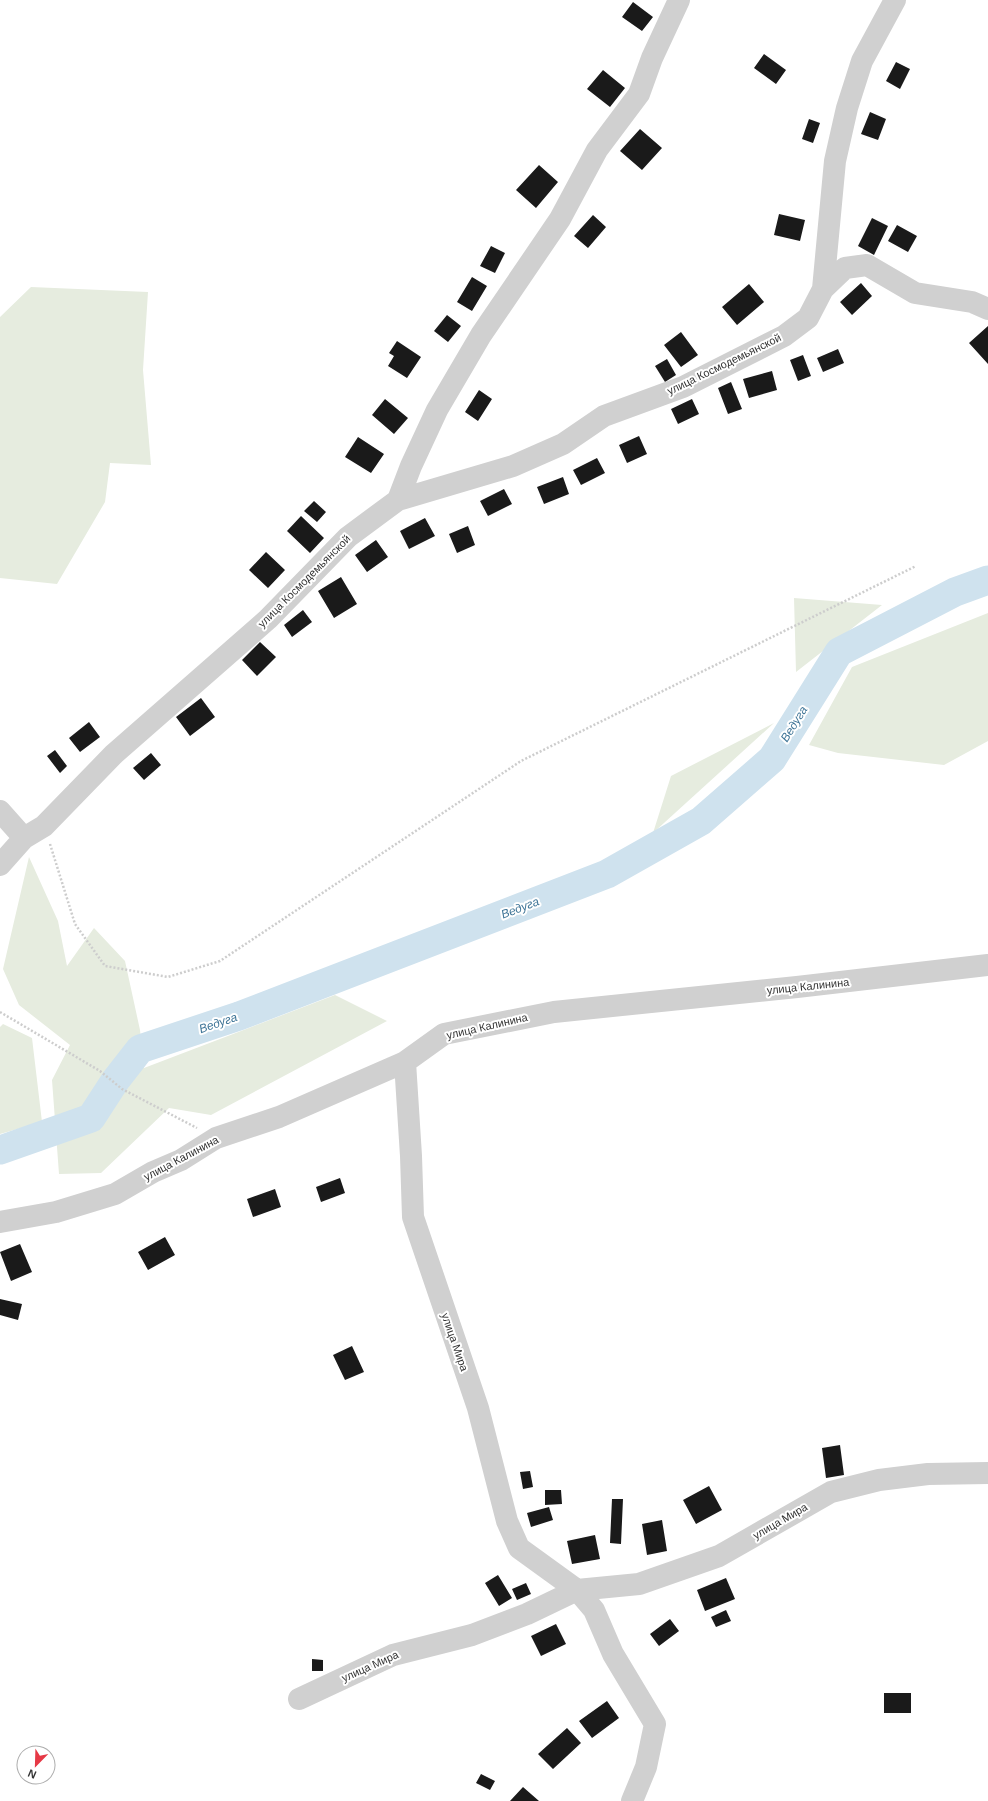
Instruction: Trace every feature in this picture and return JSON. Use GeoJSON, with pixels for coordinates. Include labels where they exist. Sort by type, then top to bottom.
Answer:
{"type":"FeatureCollection","features":[{"type":"Feature","properties":{"kind":"street"},"geometry":{"type":"LineString","coordinates":[[398,500],[437,410],[481,335],[560,220],[597,150],[640,94],[652,58],[679,0]]}},
{"type":"Feature","properties":{"kind":"street"},"geometry":{"type":"LineString","coordinates":[[823,289],[835,161],[847,108],[862,61],[895,0]]}},
{"type":"Feature","properties":{"kind":"street"},"geometry":{"type":"LineString","coordinates":[[823,289],[845,268],[867,265],[915,293],[972,302],[988,309]]}},
{"type":"Feature","properties":{"kind":"street","name":"улица Космодемьянской"},"geometry":{"type":"LineString","coordinates":[[0,865],[24,838],[44,826],[114,754],[268,619],[348,537],[398,500],[513,466],[563,444],[604,416],[683,387],[784,336],[808,318],[823,289]]}},
{"type":"Feature","properties":{"kind":"street"},"geometry":{"type":"LineString","coordinates":[[0,811],[24,838]]}},
{"type":"Feature","properties":{"kind":"street","name":"улица Калинина"},"geometry":{"type":"LineString","coordinates":[[0,1222],[56,1212],[115,1194],[153,1172],[181,1160],[216,1138],[279,1117],[405,1062],[444,1034],[554,1012],[797,987],[988,965]]}},
{"type":"Feature","properties":{"kind":"street","name":"улица Мира"},"geometry":{"type":"LineString","coordinates":[[405,1062],[412,1156],[413,1217],[478,1408],[507,1521],[519,1548],[577,1590],[594,1610],[613,1654],[655,1724],[646,1767],[632,1801]]}},
{"type":"Feature","properties":{"kind":"street","name":"улица Мира"},"geometry":{"type":"LineString","coordinates":[[299,1699],[393,1654],[472,1635],[527,1614],[577,1590],[639,1584],[719,1556],[831,1492],[879,1480],[928,1474],[988,1473]]}},
{"type":"Feature","properties":{"kind":"path"},"geometry":{"type":"LineString","coordinates":[[44,826],[75,924],[105,966],[168,977],[220,961],[521,761],[916,566]]}},
{"type":"Feature","properties":{"kind":"path"},"geometry":{"type":"LineString","coordinates":[[0,1012],[100,1070],[122,1089],[216,1138]]}},
{"type":"Feature","properties":{"kind":"shaded area"},"geometry":{"type":"Polygon","coordinates":[[[31,287],[148,292],[143,370],[151,465],[110,463],[105,502],[57,584],[0,578],[0,317],[31,287]]]}},
{"type":"Feature","properties":{"kind":"shaded area"},"geometry":{"type":"Polygon","coordinates":[[[794,598],[882,605],[796,672],[794,598]]]}},
{"type":"Feature","properties":{"kind":"shaded area"},"geometry":{"type":"Polygon","coordinates":[[[988,613],[988,741],[944,765],[838,753],[809,745],[852,667],[988,613]]]}},
{"type":"Feature","properties":{"kind":"shaded area"},"geometry":{"type":"Polygon","coordinates":[[[774,723],[653,833],[671,776],[774,723]]]}},
{"type":"Feature","properties":{"kind":"shaded area"},"geometry":{"type":"Polygon","coordinates":[[[29,857],[58,921],[67,966],[94,928],[125,961],[140,1030],[144,1068],[335,995],[387,1021],[211,1115],[169,1108],[101,1173],[59,1174],[52,1080],[70,1045],[19,1005],[3,969],[29,857]]]}},
{"type":"Feature","properties":{"kind":"shaded area"},"geometry":{"type":"Polygon","coordinates":[[[3,1024],[32,1038],[42,1122],[0,1134],[0,1027],[3,1024]]]}},
{"type":"Feature","properties":{"kind":"building"},"geometry":{"type":"Polygon","coordinates":[[[633,2],[653,17],[642,31],[622,17],[633,2]]]}},
{"type":"Feature","properties":{"kind":"building"},"geometry":{"type":"Polygon","coordinates":[[[764,54],[786,70],[776,84],[754,68],[764,54]]]}},
{"type":"Feature","properties":{"kind":"building"},"geometry":{"type":"Polygon","coordinates":[[[896,62],[910,69],[900,89],[886,81],[896,62]]]}},
{"type":"Feature","properties":{"kind":"building"},"geometry":{"type":"Polygon","coordinates":[[[603,70],[625,88],[610,107],[587,89],[603,70]]]}},
{"type":"Feature","properties":{"kind":"building"},"geometry":{"type":"Polygon","coordinates":[[[870,112],[886,119],[878,140],[861,134],[870,112]]]}},
{"type":"Feature","properties":{"kind":"building"},"geometry":{"type":"Polygon","coordinates":[[[809,119],[820,123],[813,143],[802,139],[809,119]]]}},
{"type":"Feature","properties":{"kind":"building"},"geometry":{"type":"Polygon","coordinates":[[[640,129],[662,148],[642,170],[620,151],[640,129]]]}},
{"type":"Feature","properties":{"kind":"building"},"geometry":{"type":"Polygon","coordinates":[[[539,165],[558,182],[536,208],[516,190],[539,165]]]}},
{"type":"Feature","properties":{"kind":"building"},"geometry":{"type":"Polygon","coordinates":[[[779,214],[805,220],[800,241],[774,235],[779,214]]]}},
{"type":"Feature","properties":{"kind":"building"},"geometry":{"type":"Polygon","coordinates":[[[593,215],[606,227],[588,248],[574,236],[593,215]]]}},
{"type":"Feature","properties":{"kind":"building"},"geometry":{"type":"Polygon","coordinates":[[[872,218],[888,226],[874,255],[858,246],[872,218]]]}},
{"type":"Feature","properties":{"kind":"building"},"geometry":{"type":"Polygon","coordinates":[[[897,225],[917,236],[908,252],[888,241],[897,225]]]}},
{"type":"Feature","properties":{"kind":"building"},"geometry":{"type":"Polygon","coordinates":[[[491,246],[505,253],[495,273],[480,266],[491,246]]]}},
{"type":"Feature","properties":{"kind":"building"},"geometry":{"type":"Polygon","coordinates":[[[472,277],[487,286],[472,311],[457,302],[472,277]]]}},
{"type":"Feature","properties":{"kind":"building"},"geometry":{"type":"Polygon","coordinates":[[[861,283],[872,296],[852,315],[840,302],[861,283]]]}},
{"type":"Feature","properties":{"kind":"building"},"geometry":{"type":"Polygon","coordinates":[[[749,284],[764,302],[737,325],[722,307],[749,284]]]}},
{"type":"Feature","properties":{"kind":"building"},"geometry":{"type":"Polygon","coordinates":[[[447,315],[461,326],[448,342],[434,331],[447,315]]]}},
{"type":"Feature","properties":{"kind":"building"},"geometry":{"type":"Polygon","coordinates":[[[988,326],[988,364],[969,343],[988,326]]]}},
{"type":"Feature","properties":{"kind":"building"},"geometry":{"type":"Polygon","coordinates":[[[681,332],[698,355],[681,367],[664,345],[681,332]]]}},
{"type":"Feature","properties":{"kind":"building"},"geometry":{"type":"Polygon","coordinates":[[[397,341],[421,357],[407,378],[388,366],[394,356],[389,353],[397,341]]]}},
{"type":"Feature","properties":{"kind":"building"},"geometry":{"type":"Polygon","coordinates":[[[838,349],[844,363],[823,372],[817,358],[838,349]]]}},
{"type":"Feature","properties":{"kind":"building"},"geometry":{"type":"Polygon","coordinates":[[[803,355],[811,376],[798,381],[790,360],[803,355]]]}},
{"type":"Feature","properties":{"kind":"building"},"geometry":{"type":"Polygon","coordinates":[[[667,359],[676,375],[665,382],[655,366],[667,359]]]}},
{"type":"Feature","properties":{"kind":"building"},"geometry":{"type":"Polygon","coordinates":[[[772,371],[777,390],[749,398],[743,379],[772,371]]]}},
{"type":"Feature","properties":{"kind":"building"},"geometry":{"type":"Polygon","coordinates":[[[731,382],[742,409],[728,414],[718,388],[731,382]]]}},
{"type":"Feature","properties":{"kind":"building"},"geometry":{"type":"Polygon","coordinates":[[[479,390],[492,399],[478,421],[465,412],[479,390]]]}},
{"type":"Feature","properties":{"kind":"building"},"geometry":{"type":"Polygon","coordinates":[[[385,399],[408,418],[394,434],[372,415],[385,399]]]}},
{"type":"Feature","properties":{"kind":"building"},"geometry":{"type":"Polygon","coordinates":[[[692,399],[699,414],[678,424],[671,409],[692,399]]]}},
{"type":"Feature","properties":{"kind":"building"},"geometry":{"type":"Polygon","coordinates":[[[639,436],[647,454],[627,463],[619,445],[639,436]]]}},
{"type":"Feature","properties":{"kind":"building"},"geometry":{"type":"Polygon","coordinates":[[[358,437],[384,454],[371,473],[345,457],[358,437]]]}},
{"type":"Feature","properties":{"kind":"building"},"geometry":{"type":"Polygon","coordinates":[[[597,458],[605,473],[581,485],[573,470],[597,458]]]}},
{"type":"Feature","properties":{"kind":"building"},"geometry":{"type":"Polygon","coordinates":[[[563,477],[569,494],[544,504],[537,487],[563,477]]]}},
{"type":"Feature","properties":{"kind":"building"},"geometry":{"type":"Polygon","coordinates":[[[504,489],[512,504],[488,516],[480,501],[504,489]]]}},
{"type":"Feature","properties":{"kind":"building"},"geometry":{"type":"Polygon","coordinates":[[[314,501],[326,512],[317,522],[304,511],[314,501]]]}},
{"type":"Feature","properties":{"kind":"building"},"geometry":{"type":"Polygon","coordinates":[[[301,516],[324,538],[310,553],[287,531],[301,516]]]}},
{"type":"Feature","properties":{"kind":"building"},"geometry":{"type":"Polygon","coordinates":[[[425,518],[435,536],[409,549],[400,531],[425,518]]]}},
{"type":"Feature","properties":{"kind":"building"},"geometry":{"type":"Polygon","coordinates":[[[468,526],[475,545],[457,553],[449,534],[468,526]]]}},
{"type":"Feature","properties":{"kind":"building"},"geometry":{"type":"Polygon","coordinates":[[[376,540],[388,557],[367,572],[355,555],[376,540]]]}},
{"type":"Feature","properties":{"kind":"building"},"geometry":{"type":"Polygon","coordinates":[[[266,552],[285,570],[268,588],[249,570],[266,552]]]}},
{"type":"Feature","properties":{"kind":"building"},"geometry":{"type":"Polygon","coordinates":[[[341,577],[357,604],[334,618],[318,591],[341,577]]]}},
{"type":"Feature","properties":{"kind":"building"},"geometry":{"type":"Polygon","coordinates":[[[303,610],[312,622],[292,637],[284,625],[303,610]]]}},
{"type":"Feature","properties":{"kind":"building"},"geometry":{"type":"Polygon","coordinates":[[[260,642],[276,657],[257,676],[242,660],[260,642]]]}},
{"type":"Feature","properties":{"kind":"building"},"geometry":{"type":"Polygon","coordinates":[[[201,698],[215,717],[190,736],[176,717],[201,698]]]}},
{"type":"Feature","properties":{"kind":"building"},"geometry":{"type":"Polygon","coordinates":[[[89,722],[100,737],[80,752],[69,738],[89,722]]]}},
{"type":"Feature","properties":{"kind":"building"},"geometry":{"type":"Polygon","coordinates":[[[55,750],[67,766],[60,773],[47,756],[55,750]]]}},
{"type":"Feature","properties":{"kind":"building"},"geometry":{"type":"Polygon","coordinates":[[[151,753],[161,765],[144,780],[133,768],[151,753]]]}},
{"type":"Feature","properties":{"kind":"building"},"geometry":{"type":"Polygon","coordinates":[[[340,1178],[345,1193],[321,1202],[316,1187],[340,1178]]]}},
{"type":"Feature","properties":{"kind":"building"},"geometry":{"type":"Polygon","coordinates":[[[275,1189],[281,1207],[253,1217],[247,1199],[275,1189]]]}},
{"type":"Feature","properties":{"kind":"building"},"geometry":{"type":"Polygon","coordinates":[[[165,1237],[175,1255],[148,1270],[138,1252],[165,1237]]]}},
{"type":"Feature","properties":{"kind":"building"},"geometry":{"type":"Polygon","coordinates":[[[20,1244],[32,1272],[11,1281],[0,1252],[20,1244]]]}},
{"type":"Feature","properties":{"kind":"building"},"geometry":{"type":"Polygon","coordinates":[[[0,1299],[22,1304],[18,1320],[0,1315],[0,1299]]]}},
{"type":"Feature","properties":{"kind":"building"},"geometry":{"type":"Polygon","coordinates":[[[352,1346],[364,1372],[345,1380],[333,1355],[352,1346]]]}},
{"type":"Feature","properties":{"kind":"building"},"geometry":{"type":"Polygon","coordinates":[[[840,1445],[844,1475],[826,1478],[822,1448],[840,1445]]]}},
{"type":"Feature","properties":{"kind":"building"},"geometry":{"type":"Polygon","coordinates":[[[530,1471],[533,1487],[523,1489],[520,1472],[530,1471]]]}},
{"type":"Feature","properties":{"kind":"building"},"geometry":{"type":"Polygon","coordinates":[[[709,1486],[722,1510],[696,1524],[683,1500],[709,1486]]]}},
{"type":"Feature","properties":{"kind":"building"},"geometry":{"type":"Polygon","coordinates":[[[545,1490],[561,1490],[562,1504],[545,1505],[545,1490]]]}},
{"type":"Feature","properties":{"kind":"building"},"geometry":{"type":"Polygon","coordinates":[[[612,1499],[623,1499],[621,1544],[610,1543],[612,1499]]]}},
{"type":"Feature","properties":{"kind":"building"},"geometry":{"type":"Polygon","coordinates":[[[549,1507],[553,1520],[531,1527],[527,1513],[549,1507]]]}},
{"type":"Feature","properties":{"kind":"building"},"geometry":{"type":"Polygon","coordinates":[[[662,1520],[667,1551],[647,1555],[642,1524],[662,1520]]]}},
{"type":"Feature","properties":{"kind":"building"},"geometry":{"type":"Polygon","coordinates":[[[595,1535],[600,1559],[572,1564],[567,1541],[595,1535]]]}},
{"type":"Feature","properties":{"kind":"building"},"geometry":{"type":"Polygon","coordinates":[[[498,1575],[512,1598],[499,1606],[485,1583],[498,1575]]]}},
{"type":"Feature","properties":{"kind":"building"},"geometry":{"type":"Polygon","coordinates":[[[726,1578],[735,1599],[705,1611],[697,1590],[726,1578]]]}},
{"type":"Feature","properties":{"kind":"building"},"geometry":{"type":"Polygon","coordinates":[[[526,1583],[531,1594],[517,1600],[512,1589],[526,1583]]]}},
{"type":"Feature","properties":{"kind":"building"},"geometry":{"type":"Polygon","coordinates":[[[726,1610],[731,1621],[716,1627],[711,1617],[726,1610]]]}},
{"type":"Feature","properties":{"kind":"building"},"geometry":{"type":"Polygon","coordinates":[[[670,1619],[679,1631],[659,1646],[650,1634],[670,1619]]]}},
{"type":"Feature","properties":{"kind":"building"},"geometry":{"type":"Polygon","coordinates":[[[556,1624],[566,1644],[541,1656],[531,1636],[556,1624]]]}},
{"type":"Feature","properties":{"kind":"building"},"geometry":{"type":"Polygon","coordinates":[[[312,1659],[323,1660],[323,1671],[312,1671],[312,1659]]]}},
{"type":"Feature","properties":{"kind":"building"},"geometry":{"type":"Polygon","coordinates":[[[884,1693],[911,1693],[911,1713],[884,1713],[884,1693]]]}},
{"type":"Feature","properties":{"kind":"building"},"geometry":{"type":"Polygon","coordinates":[[[607,1701],[619,1718],[592,1738],[579,1721],[607,1701]]]}},
{"type":"Feature","properties":{"kind":"building"},"geometry":{"type":"Polygon","coordinates":[[[567,1728],[581,1743],[553,1769],[538,1754],[567,1728]]]}},
{"type":"Feature","properties":{"kind":"building"},"geometry":{"type":"Polygon","coordinates":[[[481,1774],[495,1781],[490,1790],[476,1783],[481,1774]]]}},
{"type":"Feature","properties":{"kind":"building"},"geometry":{"type":"Polygon","coordinates":[[[523,1787],[539,1801],[510,1801],[523,1787]]]}},
{"type":"Feature","properties":{"kind":"waterway","name":"Ведуга"},"geometry":{"type":"LineString","coordinates":[[0,1150],[91,1118],[115,1081],[140,1049],[239,1016],[607,874],[701,821],[772,759],[839,652],[955,592],[988,580]]}}]}
